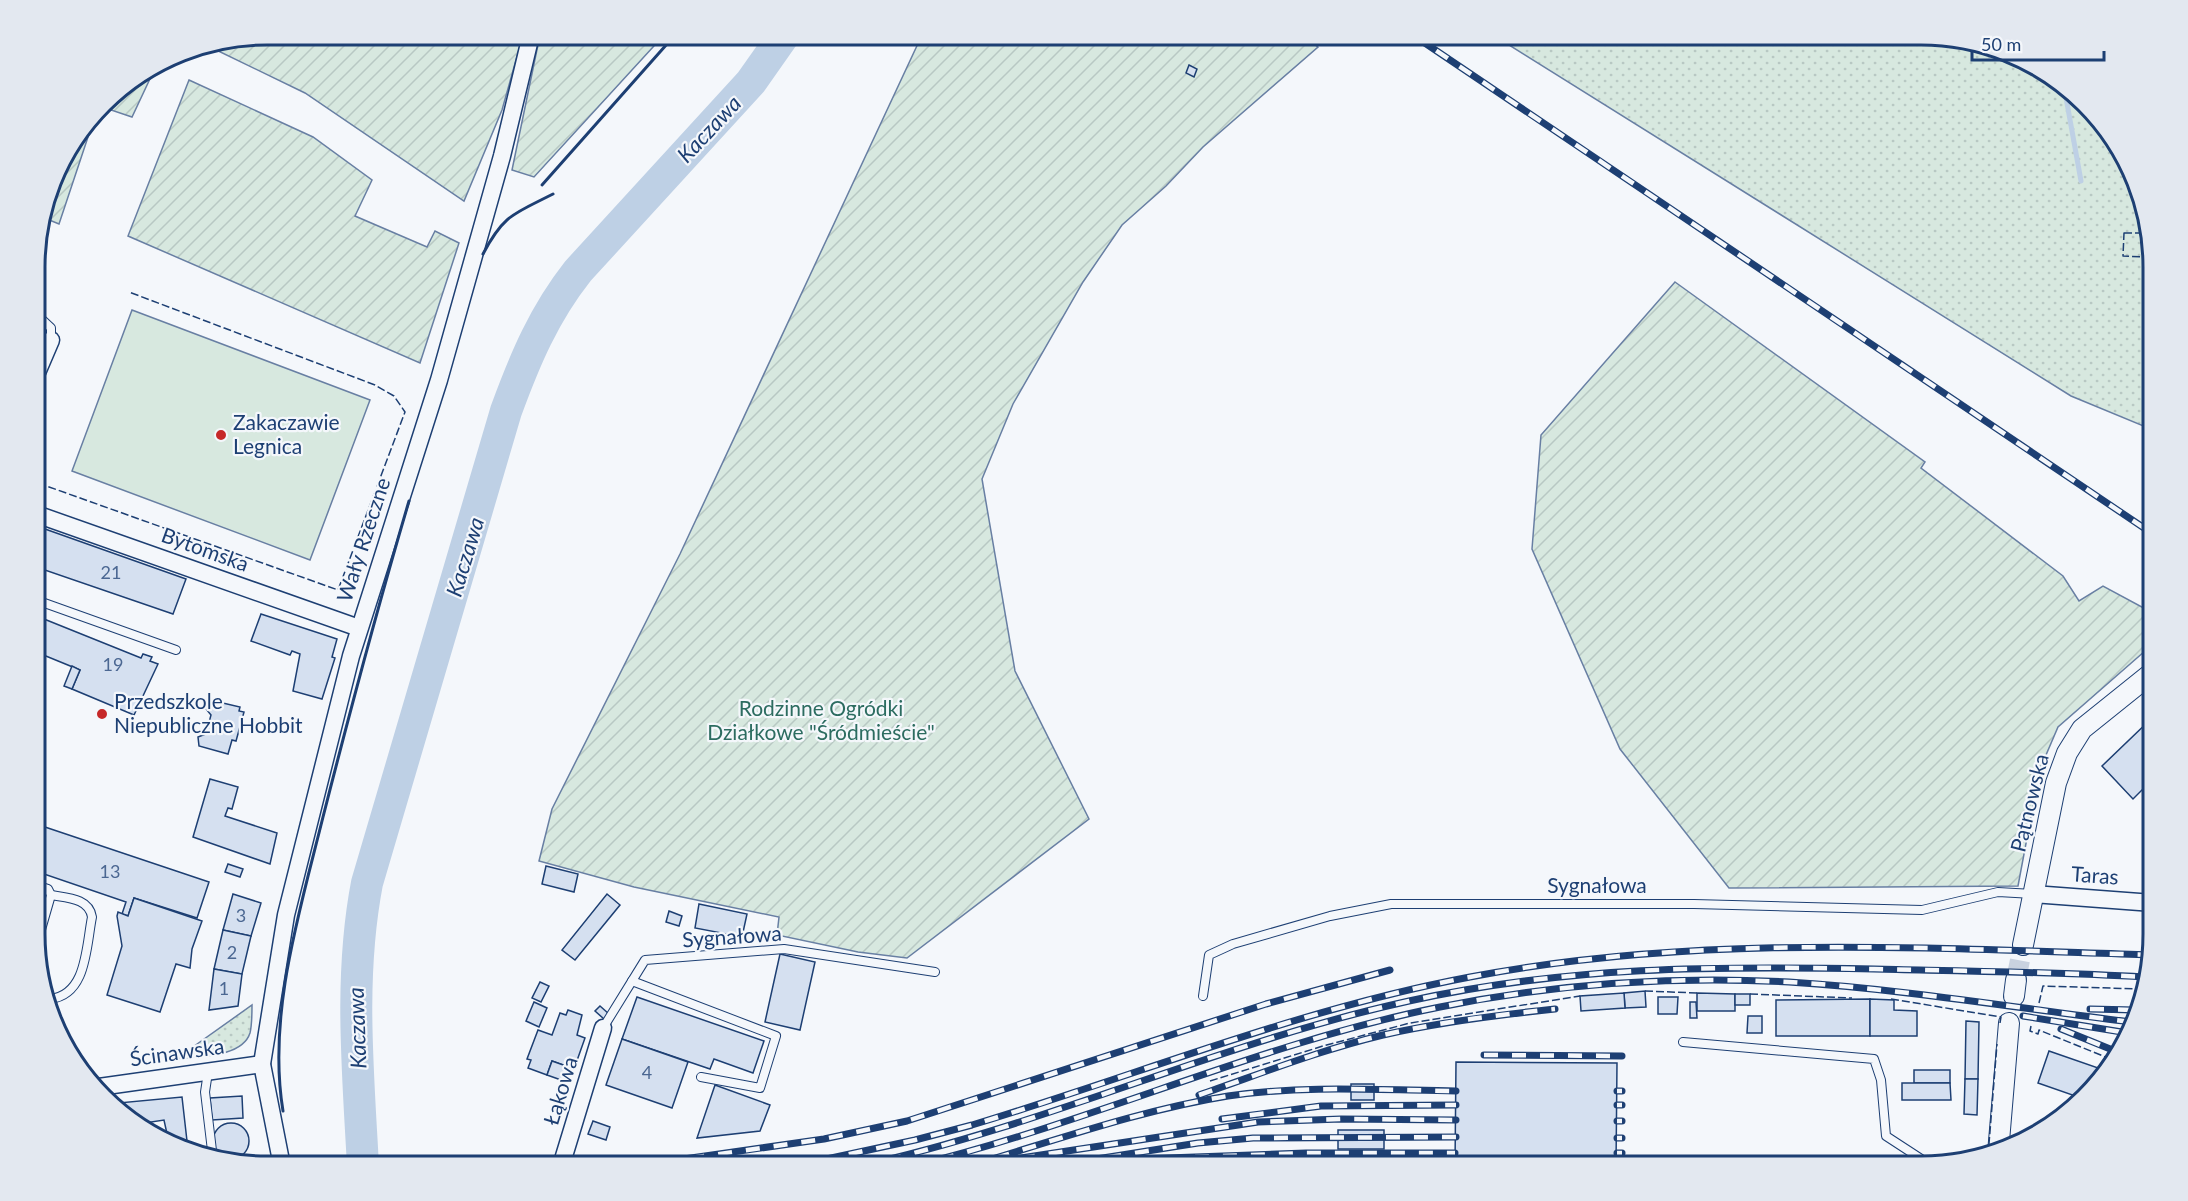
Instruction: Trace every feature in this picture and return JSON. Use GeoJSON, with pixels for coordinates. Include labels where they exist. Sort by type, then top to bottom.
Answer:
{"type":"FeatureCollection","features":[{"type":"Feature","properties":{"kind":"street","name":"Wały Rzeczne"},"geometry":{"type":"LineString","coordinates":[[261,1064],[286,915],[338,702],[359,628],[439,380],[499,167],[528,45]]}},
{"type":"Feature","properties":{"kind":"street"},"geometry":{"type":"LineString","coordinates":[[45,354],[51,340]]}},
{"type":"Feature","properties":{"kind":"street","name":"Bytomska"},"geometry":{"type":"LineString","coordinates":[[45,517],[359,628]]}},
{"type":"Feature","properties":{"kind":"street","name":"Pątnowska"},"geometry":{"type":"LineString","coordinates":[[2023,945],[2056,783],[2067,753],[2082,729],[2143,680]]}},
{"type":"Feature","properties":{"kind":"street","name":"Taras"},"geometry":{"type":"LineString","coordinates":[[2033,894],[2143,902]]}},
{"type":"Feature","properties":{"kind":"street"},"geometry":{"type":"LineString","coordinates":[[1999,1142],[2009,1023]]}},
{"type":"Feature","properties":{"kind":"street","name":"Łąkowa"},"geometry":{"type":"LineString","coordinates":[[564,1156],[603,1028]]}},
{"type":"Feature","properties":{"kind":"street"},"geometry":{"type":"LineString","coordinates":[[261,1064],[280,1156]]}},
{"type":"Feature","properties":{"kind":"street","name":"Ścinawska"},"geometry":{"type":"LineString","coordinates":[[106,1086],[261,1064]]}},
{"type":"Feature","properties":{"kind":"lane"},"geometry":{"type":"LineString","coordinates":[[45,322],[51,328],[51,340]]}},
{"type":"Feature","properties":{"kind":"lane"},"geometry":{"type":"LineString","coordinates":[[45,603],[176,650]]}},
{"type":"Feature","properties":{"kind":"lane"},"geometry":{"type":"LineString","coordinates":[[45,888],[51,895],[45,916]]}},
{"type":"Feature","properties":{"kind":"lane","name":"Sygnałowa"},"geometry":{"type":"LineString","coordinates":[[1203,996],[1209,955],[1233,944],[1330,916],[1391,904],[1694,904],[1922,910],[1998,892],[2033,894]]}},
{"type":"Feature","properties":{"kind":"lane"},"geometry":{"type":"LineString","coordinates":[[51,895],[85,904],[91,909],[92,917],[81,976],[70,993],[55,999]]}},
{"type":"Feature","properties":{"kind":"lane","name":"Sygnałowa"},"geometry":{"type":"LineString","coordinates":[[603,1028],[645,960],[784,949],[935,972]]}},
{"type":"Feature","properties":{"kind":"lane"},"geometry":{"type":"LineString","coordinates":[[632,981],[776,1036],[760,1088],[701,1077]]}},
{"type":"Feature","properties":{"kind":"lane"},"geometry":{"type":"LineString","coordinates":[[1683,1042],[1874,1059],[1881,1080],[1886,1136],[1917,1156]]}},
{"type":"Feature","properties":{"kind":"lane"},"geometry":{"type":"LineString","coordinates":[[208,1072],[205,1092],[212,1148]]}},
{"type":"Feature","properties":{"kind":"green space"},"geometry":{"type":"Polygon","coordinates":[[[253,45],[520,45],[502,110],[464,201],[305,93],[218,51],[253,45]]]}},
{"type":"Feature","properties":{"kind":"green space"},"geometry":{"type":"Polygon","coordinates":[[[538,45],[655,45],[534,177],[512,170],[538,45]]]}},
{"type":"Feature","properties":{"kind":"green space","name":"Rodzinne Ogródki Działkowe \"Śródmieście\""},"geometry":{"type":"Polygon","coordinates":[[[917,45],[1315,45],[1318,47],[1203,147],[1166,186],[1122,225],[1083,282],[1013,404],[982,479],[1015,671],[1089,819],[907,958],[858,952],[777,935],[779,917],[634,887],[539,861],[552,809],[680,554],[917,45]]]}},
{"type":"Feature","properties":{"kind":"green space"},"geometry":{"type":"Polygon","coordinates":[[[1509,45],[1935,45],[1964,49],[1992,57],[2044,82],[2078,110],[2113,156],[2131,196],[2139,224],[2143,253],[2143,426],[2071,396],[1509,45]]]}},
{"type":"Feature","properties":{"kind":"green space"},"geometry":{"type":"Polygon","coordinates":[[[150,78],[132,117],[110,110],[150,78]]]}},
{"type":"Feature","properties":{"kind":"green space"},"geometry":{"type":"Polygon","coordinates":[[[189,80],[313,137],[372,180],[355,216],[427,247],[435,231],[459,243],[420,363],[128,236],[189,80]]]}},
{"type":"Feature","properties":{"kind":"green space"},"geometry":{"type":"Polygon","coordinates":[[[89,135],[59,224],[50,220],[57,196],[68,169],[89,135]]]}},
{"type":"Feature","properties":{"kind":"green space"},"geometry":{"type":"Polygon","coordinates":[[[1675,282],[1925,462],[1921,468],[2063,576],[2079,601],[2103,586],[2143,608],[2143,653],[2058,727],[2040,769],[2018,886],[1729,888],[1620,749],[1532,549],[1541,435],[1675,282]]]}},
{"type":"Feature","properties":{"kind":"green space","name":"Zakaczawie Legnica"},"geometry":{"type":"Polygon","coordinates":[[[132,310],[370,400],[310,560],[72,471],[132,310]]]}},
{"type":"Feature","properties":{"kind":"green space"},"geometry":{"type":"Polygon","coordinates":[[[252,1005],[250,1033],[238,1047],[218,1054],[176,1059],[252,1005]]]}},
{"type":"Feature","properties":{"kind":"building"},"geometry":{"type":"Polygon","coordinates":[[[1189,65],[1197,69],[1194,77],[1186,73],[1189,65]]]}},
{"type":"Feature","properties":{"kind":"building"},"geometry":{"type":"Polygon","coordinates":[[[45,529],[186,579],[173,614],[45,570],[45,529]]]}},
{"type":"Feature","properties":{"kind":"building"},"geometry":{"type":"Polygon","coordinates":[[[261,614],[337,639],[332,657],[335,658],[322,699],[293,691],[300,654],[292,651],[290,655],[251,641],[261,614]]]}},
{"type":"Feature","properties":{"kind":"building"},"geometry":{"type":"Polygon","coordinates":[[[45,619],[141,658],[143,654],[152,657],[150,661],[158,664],[134,715],[72,689],[80,670],[45,656],[45,619]]]}},
{"type":"Feature","properties":{"kind":"building"},"geometry":{"type":"Polygon","coordinates":[[[72,666],[80,670],[72,689],[64,686],[72,666]]]}},
{"type":"Feature","properties":{"kind":"building"},"geometry":{"type":"Polygon","coordinates":[[[210,700],[240,707],[239,711],[244,712],[236,741],[232,740],[228,754],[199,746],[198,737],[206,734],[211,715],[206,709],[210,700]]]}},
{"type":"Feature","properties":{"kind":"building"},"geometry":{"type":"Polygon","coordinates":[[[2143,727],[2143,789],[2133,799],[2102,766],[2143,727]]]}},
{"type":"Feature","properties":{"kind":"building"},"geometry":{"type":"Polygon","coordinates":[[[210,779],[238,787],[232,809],[228,808],[225,816],[277,833],[270,864],[193,837],[210,779]]]}},
{"type":"Feature","properties":{"kind":"building"},"geometry":{"type":"Polygon","coordinates":[[[45,827],[209,882],[197,918],[134,898],[128,916],[122,914],[126,902],[45,874],[45,827]]]}},
{"type":"Feature","properties":{"kind":"building"},"geometry":{"type":"Polygon","coordinates":[[[228,864],[243,869],[240,877],[225,872],[228,864]]]}},
{"type":"Feature","properties":{"kind":"building"},"geometry":{"type":"Polygon","coordinates":[[[546,866],[578,874],[574,892],[542,884],[546,866]]]}},
{"type":"Feature","properties":{"kind":"building"},"geometry":{"type":"Polygon","coordinates":[[[233,894],[261,903],[251,936],[223,930],[233,894]]]}},
{"type":"Feature","properties":{"kind":"building"},"geometry":{"type":"Polygon","coordinates":[[[607,894],[620,905],[575,960],[562,950],[607,894]]]}},
{"type":"Feature","properties":{"kind":"building"},"geometry":{"type":"Polygon","coordinates":[[[134,898],[202,921],[192,949],[190,968],[176,964],[160,1012],[107,995],[122,946],[118,912],[128,916],[134,898]]]}},
{"type":"Feature","properties":{"kind":"building"},"geometry":{"type":"Polygon","coordinates":[[[699,904],[747,914],[742,937],[695,928],[699,904]]]}},
{"type":"Feature","properties":{"kind":"building"},"geometry":{"type":"Polygon","coordinates":[[[669,911],[682,916],[679,926],[666,922],[669,911]]]}},
{"type":"Feature","properties":{"kind":"building"},"geometry":{"type":"Polygon","coordinates":[[[223,930],[251,936],[242,974],[214,969],[223,930]]]}},
{"type":"Feature","properties":{"kind":"building"},"geometry":{"type":"Polygon","coordinates":[[[780,954],[815,962],[800,1030],[765,1022],[780,954]]]}},
{"type":"Feature","properties":{"kind":"building"},"geometry":{"type":"Polygon","coordinates":[[[214,969],[242,974],[238,1006],[209,1010],[214,969]]]}},
{"type":"Feature","properties":{"kind":"building"},"geometry":{"type":"Polygon","coordinates":[[[540,982],[549,986],[541,1002],[532,998],[540,982]]]}},
{"type":"Feature","properties":{"kind":"building"},"geometry":{"type":"Polygon","coordinates":[[[1645,991],[1646,1007],[1625,1008],[1624,993],[1645,991]]]}},
{"type":"Feature","properties":{"kind":"building"},"geometry":{"type":"Polygon","coordinates":[[[1624,993],[1625,1008],[1581,1011],[1580,996],[1624,993]]]}},
{"type":"Feature","properties":{"kind":"building"},"geometry":{"type":"Polygon","coordinates":[[[1697,993],[1735,994],[1735,1011],[1697,1011],[1697,993]]]}},
{"type":"Feature","properties":{"kind":"building"},"geometry":{"type":"Polygon","coordinates":[[[1735,994],[1750,994],[1750,1005],[1735,1005],[1735,994]]]}},
{"type":"Feature","properties":{"kind":"building"},"geometry":{"type":"Polygon","coordinates":[[[637,997],[764,1041],[753,1073],[714,1059],[710,1069],[622,1039],[637,997]]]}},
{"type":"Feature","properties":{"kind":"building"},"geometry":{"type":"Polygon","coordinates":[[[1658,997],[1678,997],[1677,1014],[1658,1014],[1658,997]]]}},
{"type":"Feature","properties":{"kind":"building"},"geometry":{"type":"Polygon","coordinates":[[[1870,999],[1870,1036],[1776,1036],[1776,1000],[1870,999]]]}},
{"type":"Feature","properties":{"kind":"building"},"geometry":{"type":"Polygon","coordinates":[[[1870,999],[1894,1000],[1894,1010],[1917,1011],[1917,1036],[1870,1036],[1870,999]]]}},
{"type":"Feature","properties":{"kind":"building"},"geometry":{"type":"Polygon","coordinates":[[[534,1002],[547,1008],[539,1027],[526,1021],[534,1002]]]}},
{"type":"Feature","properties":{"kind":"building"},"geometry":{"type":"Polygon","coordinates":[[[1690,1002],[1696,1002],[1697,1018],[1690,1018],[1690,1002]]]}},
{"type":"Feature","properties":{"kind":"building"},"geometry":{"type":"Polygon","coordinates":[[[600,1006],[609,1014],[604,1019],[595,1011],[600,1006]]]}},
{"type":"Feature","properties":{"kind":"building"},"geometry":{"type":"Polygon","coordinates":[[[568,1010],[582,1015],[577,1035],[585,1038],[574,1069],[552,1061],[547,1075],[528,1068],[531,1060],[527,1059],[538,1030],[552,1035],[560,1013],[566,1015],[568,1010]]]}},
{"type":"Feature","properties":{"kind":"building"},"geometry":{"type":"Polygon","coordinates":[[[1748,1016],[1762,1016],[1762,1033],[1747,1033],[1748,1016]]]}},
{"type":"Feature","properties":{"kind":"building"},"geometry":{"type":"Polygon","coordinates":[[[1966,1021],[1979,1022],[1978,1079],[1965,1079],[1966,1021]]]}},
{"type":"Feature","properties":{"kind":"building"},"geometry":{"type":"Polygon","coordinates":[[[622,1039],[688,1062],[672,1108],[606,1085],[622,1039]]]}},
{"type":"Feature","properties":{"kind":"building"},"geometry":{"type":"Polygon","coordinates":[[[2049,1051],[2098,1068],[2073,1095],[2038,1083],[2049,1051]]]}},
{"type":"Feature","properties":{"kind":"building"},"geometry":{"type":"Polygon","coordinates":[[[552,1061],[569,1067],[564,1081],[547,1075],[552,1061]]]}},
{"type":"Feature","properties":{"kind":"building"},"geometry":{"type":"Polygon","coordinates":[[[1456,1062],[1617,1063],[1616,1156],[1455,1156],[1456,1062]]]}},
{"type":"Feature","properties":{"kind":"building"},"geometry":{"type":"Polygon","coordinates":[[[1914,1070],[1950,1070],[1950,1083],[1914,1083],[1914,1070]]]}},
{"type":"Feature","properties":{"kind":"building"},"geometry":{"type":"Polygon","coordinates":[[[1965,1079],[1978,1079],[1977,1115],[1964,1114],[1965,1079]]]}},
{"type":"Feature","properties":{"kind":"building"},"geometry":{"type":"Polygon","coordinates":[[[1902,1083],[1950,1083],[1951,1100],[1902,1100],[1902,1083]]]}},
{"type":"Feature","properties":{"kind":"building"},"geometry":{"type":"Polygon","coordinates":[[[1351,1084],[1374,1084],[1374,1100],[1351,1100],[1351,1084]]]}},
{"type":"Feature","properties":{"kind":"building"},"geometry":{"type":"Polygon","coordinates":[[[715,1085],[770,1105],[760,1131],[697,1138],[715,1085]]]}},
{"type":"Feature","properties":{"kind":"building"},"geometry":{"type":"Polygon","coordinates":[[[242,1096],[243,1118],[212,1120],[210,1098],[242,1096]]]}},
{"type":"Feature","properties":{"kind":"building"},"geometry":{"type":"Polygon","coordinates":[[[182,1097],[187,1141],[167,1132],[164,1120],[150,1122],[123,1103],[182,1097]]]}},
{"type":"Feature","properties":{"kind":"building"},"geometry":{"type":"Polygon","coordinates":[[[593,1121],[610,1127],[606,1140],[588,1134],[593,1121]]]}},
{"type":"Feature","properties":{"kind":"building"},"geometry":{"type":"Polygon","coordinates":[[[231,1123],[238,1125],[244,1128],[249,1141],[243,1155],[215,1148],[213,1141],[215,1134],[218,1128],[224,1125],[231,1123]]]}},
{"type":"Feature","properties":{"kind":"building"},"geometry":{"type":"Polygon","coordinates":[[[1338,1130],[1384,1130],[1384,1149],[1338,1149],[1338,1130]]]}},
{"type":"Feature","properties":{"kind":"waterway","name":"Kaczawa"},"geometry":{"type":"LineString","coordinates":[[362,1156],[356,1024],[358,954],[367,883],[506,411],[520,373],[545,320],[578,271],[751,82],[777,45]]}},
{"type":"Feature","properties":{"kind":"waterway"},"geometry":{"type":"LineString","coordinates":[[2066,99],[2081,181]]}},
{"type":"Feature","properties":{"kind":"tunnel"},"geometry":{"type":"LineString","coordinates":[[2016,980],[2023,945]]}},
{"type":"Feature","properties":{"kind":"railway"},"geometry":{"type":"LineString","coordinates":[[1428,45],[2143,527]]}},
{"type":"Feature","properties":{"kind":"railway"},"geometry":{"type":"LineString","coordinates":[[841,1156],[972,1125],[1219,1044],[1343,1007],[1406,990],[1554,963],[1639,954],[1810,947],[1981,949],[2142,955]]}},
{"type":"Feature","properties":{"kind":"railway"},"geometry":{"type":"LineString","coordinates":[[901,1156],[1067,1107],[1271,1038],[1339,1018],[1468,989],[1583,975],[1698,969],[1874,969],[2139,977]]}},
{"type":"Feature","properties":{"kind":"railway"},"geometry":{"type":"LineString","coordinates":[[705,1156],[824,1139],[907,1121],[1266,1004],[1390,970]]}},
{"type":"Feature","properties":{"kind":"railway"},"geometry":{"type":"LineString","coordinates":[[950,1156],[1045,1128],[1241,1062],[1373,1022],[1483,999],[1570,987],[1657,981],[1789,982],[1917,994],[2125,1021]]}},
{"type":"Feature","properties":{"kind":"railway"},"geometry":{"type":"LineString","coordinates":[[1199,1095],[1313,1055],[1383,1035],[1469,1019],[1555,1009]]}},
{"type":"Feature","properties":{"kind":"railway"},"geometry":{"type":"LineString","coordinates":[[2090,1009],[2129,1010]]}},
{"type":"Feature","properties":{"kind":"railway"},"geometry":{"type":"LineString","coordinates":[[2023,1016],[2120,1032]]}},
{"type":"Feature","properties":{"kind":"railway"},"geometry":{"type":"LineString","coordinates":[[2061,1029],[2111,1049]]}},
{"type":"Feature","properties":{"kind":"railway"},"geometry":{"type":"LineString","coordinates":[[1484,1055],[1622,1056]]}},
{"type":"Feature","properties":{"kind":"railway"},"geometry":{"type":"LineString","coordinates":[[1002,1156],[1162,1109],[1228,1096],[1313,1089],[1456,1091]]}},
{"type":"Feature","properties":{"kind":"railway"},"geometry":{"type":"LineString","coordinates":[[1617,1091],[1622,1091]]}},
{"type":"Feature","properties":{"kind":"railway"},"geometry":{"type":"LineString","coordinates":[[1222,1119],[1321,1106],[1456,1105]]}},
{"type":"Feature","properties":{"kind":"railway"},"geometry":{"type":"LineString","coordinates":[[1617,1105],[1622,1105]]}},
{"type":"Feature","properties":{"kind":"railway"},"geometry":{"type":"LineString","coordinates":[[1034,1156],[1258,1122],[1341,1119],[1456,1120]]}},
{"type":"Feature","properties":{"kind":"railway"},"geometry":{"type":"LineString","coordinates":[[1617,1121],[1622,1121]]}},
{"type":"Feature","properties":{"kind":"railway"},"geometry":{"type":"LineString","coordinates":[[1115,1156],[1198,1143],[1253,1138],[1456,1137]]}},
{"type":"Feature","properties":{"kind":"railway"},"geometry":{"type":"LineString","coordinates":[[1617,1138],[1622,1138]]}},
{"type":"Feature","properties":{"kind":"railway"},"geometry":{"type":"LineString","coordinates":[[1222,1156],[1306,1153],[1455,1153]]}},
{"type":"Feature","properties":{"kind":"railway"},"geometry":{"type":"LineString","coordinates":[[1617,1153],[1622,1153]]}},
{"type":"Feature","properties":{"kind":"fence"},"geometry":{"type":"LineString","coordinates":[[2124,233],[2140,233]]}},
{"type":"Feature","properties":{"kind":"fence"},"geometry":{"type":"LineString","coordinates":[[2124,233],[2123,256],[2143,257]]}},
{"type":"Feature","properties":{"kind":"fence"},"geometry":{"type":"LineString","coordinates":[[45,485],[338,590],[405,412],[394,396],[375,385],[129,292]]}},
{"type":"Feature","properties":{"kind":"fence"},"geometry":{"type":"LineString","coordinates":[[2039,1003],[2043,986],[2136,989]]}},
{"type":"Feature","properties":{"kind":"fence"},"geometry":{"type":"LineString","coordinates":[[1645,991],[1697,993]]}},
{"type":"Feature","properties":{"kind":"fence"},"geometry":{"type":"LineString","coordinates":[[1750,994],[1852,998]]}},
{"type":"Feature","properties":{"kind":"fence"},"geometry":{"type":"LineString","coordinates":[[1210,1081],[1323,1046],[1410,1023],[1580,996]]}},
{"type":"Feature","properties":{"kind":"fence"},"geometry":{"type":"LineString","coordinates":[[1891,999],[2001,1017],[2000,1023]]}},
{"type":"Feature","properties":{"kind":"fence"},"geometry":{"type":"LineString","coordinates":[[2031,1026],[2030,1031],[2038,1034],[2039,1030],[2106,1057]]}},
{"type":"Feature","properties":{"kind":"fence"},"geometry":{"type":"LineString","coordinates":[[1989,1145],[1997,1044]]}},
{"type":"Feature","properties":{"kind":"wall"},"geometry":{"type":"LineString","coordinates":[[542,185],[666,45]]}},
{"type":"Feature","properties":{"kind":"wall"},"geometry":{"type":"LineString","coordinates":[[483,254],[497,231],[511,216],[553,194]]}},
{"type":"Feature","properties":{"kind":"wall"},"geometry":{"type":"LineString","coordinates":[[283,1111],[279,1075],[279,1038],[288,963],[354,698],[409,501]]}},
{"type":"Feature","properties":{"kind":"place","name":"Zakaczawie Legnica"},"geometry":{"type":"Point","coordinates":[221,435]}},
{"type":"Feature","properties":{"kind":"place","name":"Przedszkole Niepubliczne Hobbit"},"geometry":{"type":"Point","coordinates":[102,714]}}]}
